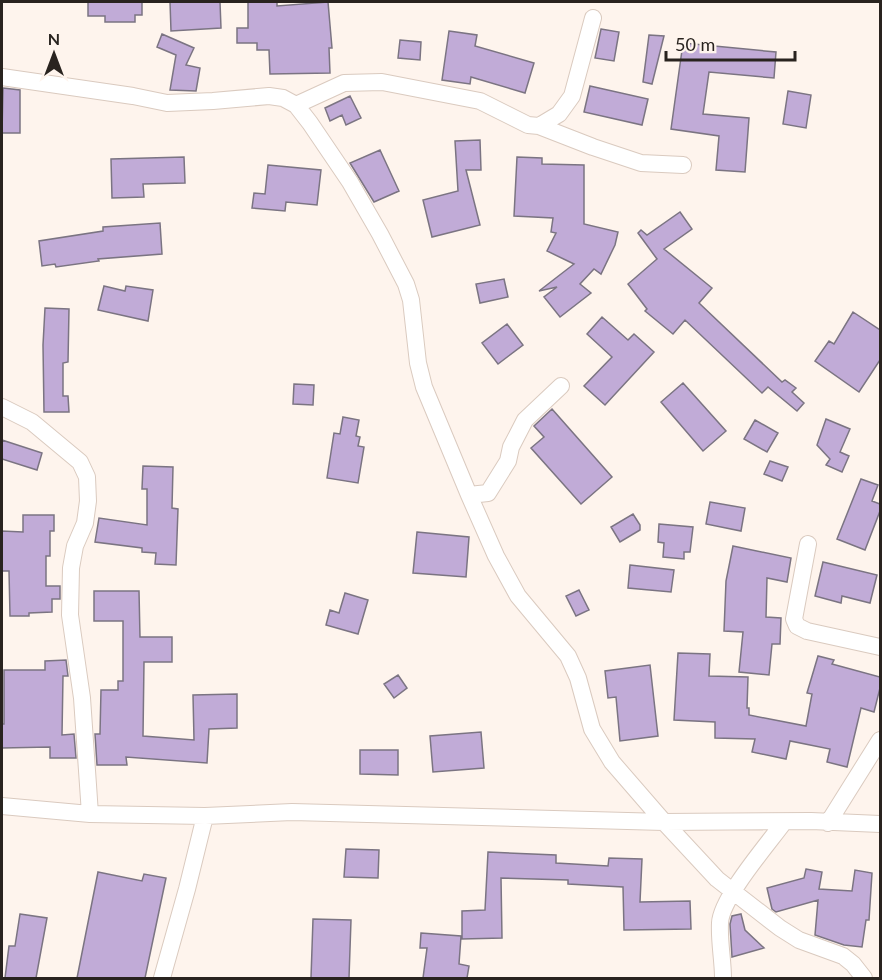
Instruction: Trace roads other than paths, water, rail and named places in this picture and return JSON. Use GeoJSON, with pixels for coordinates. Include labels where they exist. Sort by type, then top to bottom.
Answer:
{"type":"FeatureCollection","features":[{"type":"Feature","properties":{"kind":"street"},"geometry":{"type":"LineString","coordinates":[[539,126],[560,114],[572,96],[593,18]]}},
{"type":"Feature","properties":{"kind":"street"},"geometry":{"type":"LineString","coordinates":[[2,77],[167,102],[269,96],[283,98],[296,105],[350,182],[406,285],[411,300],[418,363],[424,387],[469,495],[496,556],[518,596],[568,656],[578,678],[592,729],[612,762],[715,877],[780,928],[800,940],[843,956],[854,964],[864,978]]}},
{"type":"Feature","properties":{"kind":"street"},"geometry":{"type":"LineString","coordinates":[[296,105],[344,84],[382,82],[480,100],[528,125],[539,126],[641,163],[683,165]]}},
{"type":"Feature","properties":{"kind":"street"},"geometry":{"type":"LineString","coordinates":[[469,495],[488,493],[508,461],[511,447],[525,420],[561,386]]}},
{"type":"Feature","properties":{"kind":"street"},"geometry":{"type":"LineString","coordinates":[[2,407],[32,422],[80,462],[87,477],[88,501],[85,523],[75,546],[71,567],[70,615],[82,698],[90,814]]}},
{"type":"Feature","properties":{"kind":"street"},"geometry":{"type":"LineString","coordinates":[[808,544],[795,619],[797,626],[807,631],[880,647]]}},
{"type":"Feature","properties":{"kind":"street"},"geometry":{"type":"LineString","coordinates":[[828,823],[880,740]]}},
{"type":"Feature","properties":{"kind":"street"},"geometry":{"type":"LineString","coordinates":[[2,806],[90,814],[205,816],[292,812],[664,822],[880,824]]}},
{"type":"Feature","properties":{"kind":"street"},"geometry":{"type":"LineString","coordinates":[[162,978],[205,816]]}},
{"type":"Feature","properties":{"kind":"street"},"geometry":{"type":"LineString","coordinates":[[723,978],[720,921],[734,891],[784,822]]}}]}
